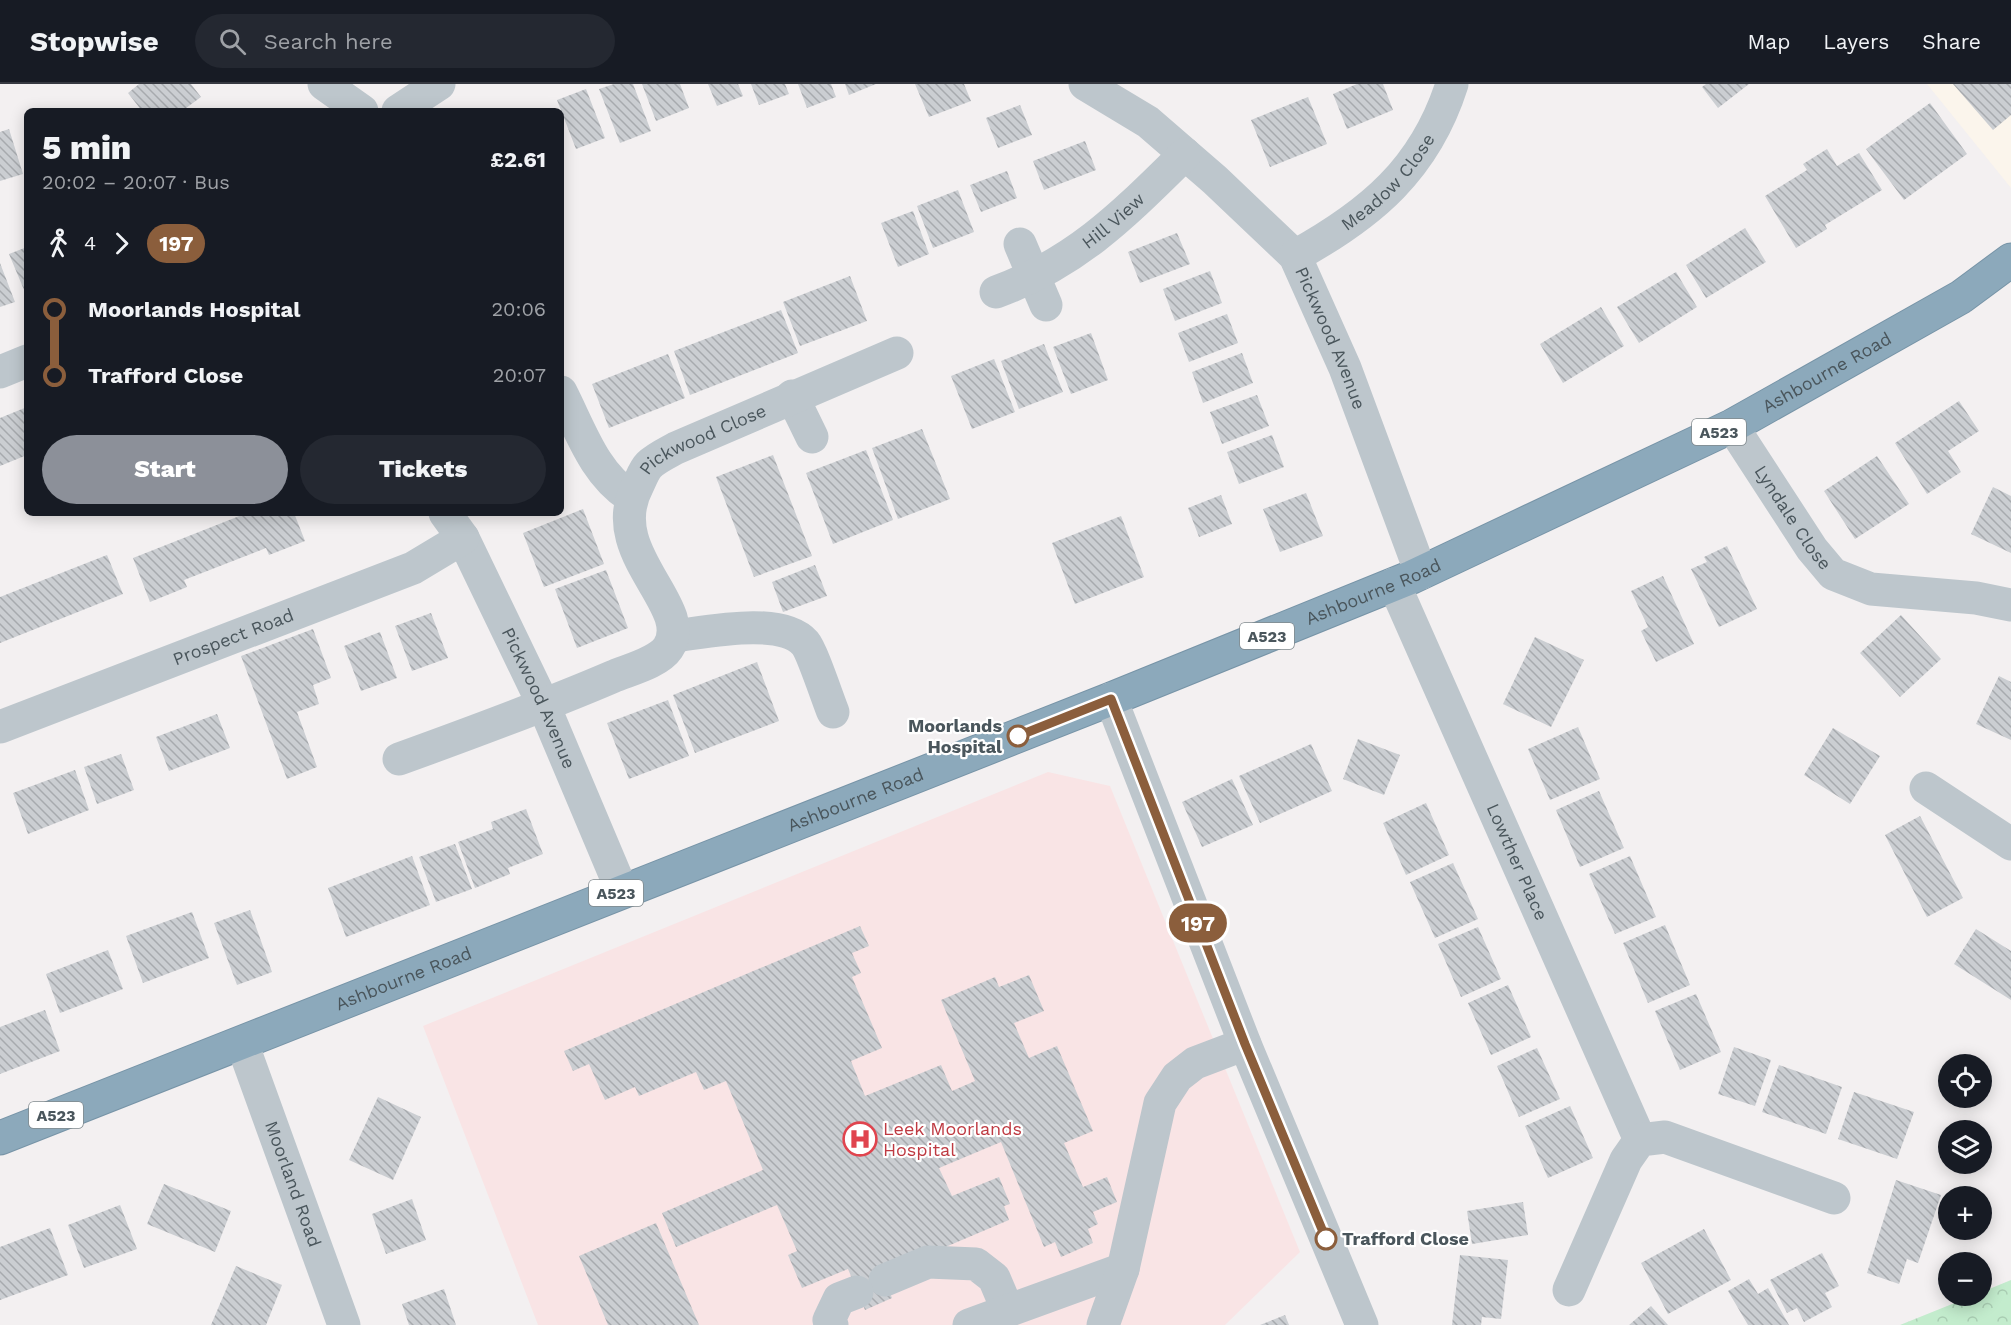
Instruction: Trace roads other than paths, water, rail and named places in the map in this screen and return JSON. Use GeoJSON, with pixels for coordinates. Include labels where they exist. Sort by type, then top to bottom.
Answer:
{"type":"FeatureCollection","features":[{"type":"Feature","properties":{"kind":"highway","name":"Ashbourne Road"},"geometry":{"type":"LineString","coordinates":[[0,1138],[1111,699],[1408,579],[1732,426],[1961,297],[2011,260]]}},
{"type":"Feature","properties":{"kind":"street"},"geometry":{"type":"LineString","coordinates":[[324,84],[358,108]]}},
{"type":"Feature","properties":{"kind":"street"},"geometry":{"type":"LineString","coordinates":[[403,108],[440,84]]}},
{"type":"Feature","properties":{"kind":"street","name":"Pickwood Avenue"},"geometry":{"type":"LineString","coordinates":[[1085,84],[1148,122],[1295,256],[1345,368],[1408,579]]}},
{"type":"Feature","properties":{"kind":"street","name":"Meadow Close"},"geometry":{"type":"LineString","coordinates":[[1295,256],[1339,232],[1404,175],[1424,150],[1442,115],[1452,84]]}},
{"type":"Feature","properties":{"kind":"street","name":"Hill View"},"geometry":{"type":"LineString","coordinates":[[996,292],[1040,291],[1185,154]]}},
{"type":"Feature","properties":{"kind":"street"},"geometry":{"type":"LineString","coordinates":[[1020,244],[1040,291]]}},
{"type":"Feature","properties":{"kind":"street","name":"Pickwood Close"},"geometry":{"type":"LineString","coordinates":[[675,636],[673,619],[635,550],[627,520],[631,497],[648,466],[676,447],[897,353]]}},
{"type":"Feature","properties":{"kind":"street"},"geometry":{"type":"LineString","coordinates":[[0,372],[24,362]]}},
{"type":"Feature","properties":{"kind":"street","name":"Pickwood Close"},"geometry":{"type":"LineString","coordinates":[[792,396],[812,437]]}},
{"type":"Feature","properties":{"kind":"street","name":"Pickwood Close"},"geometry":{"type":"LineString","coordinates":[[564,398],[598,465],[613,486],[631,497]]}},
{"type":"Feature","properties":{"kind":"street","name":"Lyndale Close"},"geometry":{"type":"LineString","coordinates":[[1732,426],[1812,549],[1833,574],[1871,589],[1976,598],[2011,605]]}},
{"type":"Feature","properties":{"kind":"street","name":"Pickwood Avenue"},"geometry":{"type":"LineString","coordinates":[[454,525],[544,706],[622,891]]}},
{"type":"Feature","properties":{"kind":"street","name":"Prospect Road"},"geometry":{"type":"LineString","coordinates":[[0,727],[413,568],[454,525]]}},
{"type":"Feature","properties":{"kind":"street","name":"Lowther Place"},"geometry":{"type":"LineString","coordinates":[[1408,579],[1640,1140]]}},
{"type":"Feature","properties":{"kind":"street"},"geometry":{"type":"LineString","coordinates":[[399,759],[544,706],[648,662],[667,651],[675,636],[752,628],[781,630],[805,643],[833,712]]}},
{"type":"Feature","properties":{"kind":"street"},"geometry":{"type":"LineString","coordinates":[[1111,699],[1245,1044],[1362,1325]]}},
{"type":"Feature","properties":{"kind":"street"},"geometry":{"type":"LineString","coordinates":[[1926,788],[2007,841]]}},
{"type":"Feature","properties":{"kind":"street","name":"Moorland Road"},"geometry":{"type":"LineString","coordinates":[[242,1043],[344,1325]]}},
{"type":"Feature","properties":{"kind":"street"},"geometry":{"type":"LineString","coordinates":[[1103,1325],[1123,1269],[1160,1103],[1177,1077],[1195,1063],[1245,1044]]}},
{"type":"Feature","properties":{"kind":"street"},"geometry":{"type":"LineString","coordinates":[[1569,1290],[1626,1160],[1640,1140],[1665,1137],[1834,1198]]}},
{"type":"Feature","properties":{"kind":"street"},"geometry":{"type":"LineString","coordinates":[[832,1325],[830,1320],[839,1299],[928,1262],[976,1264],[994,1278],[1008,1311]]}},
{"type":"Feature","properties":{"kind":"street"},"geometry":{"type":"LineString","coordinates":[[969,1325],[1123,1269]]}},
{"type":"Feature","properties":{"kind":"place","name":"Moorlands Hospital"},"geometry":{"type":"Point","coordinates":[1018,736]}},
{"type":"Feature","properties":{"kind":"place","name":"Leek Moorlands Hospital"},"geometry":{"type":"Point","coordinates":[860,1139]}},
{"type":"Feature","properties":{"kind":"place","name":"Trafford Close"},"geometry":{"type":"Point","coordinates":[1326,1239]}}]}
